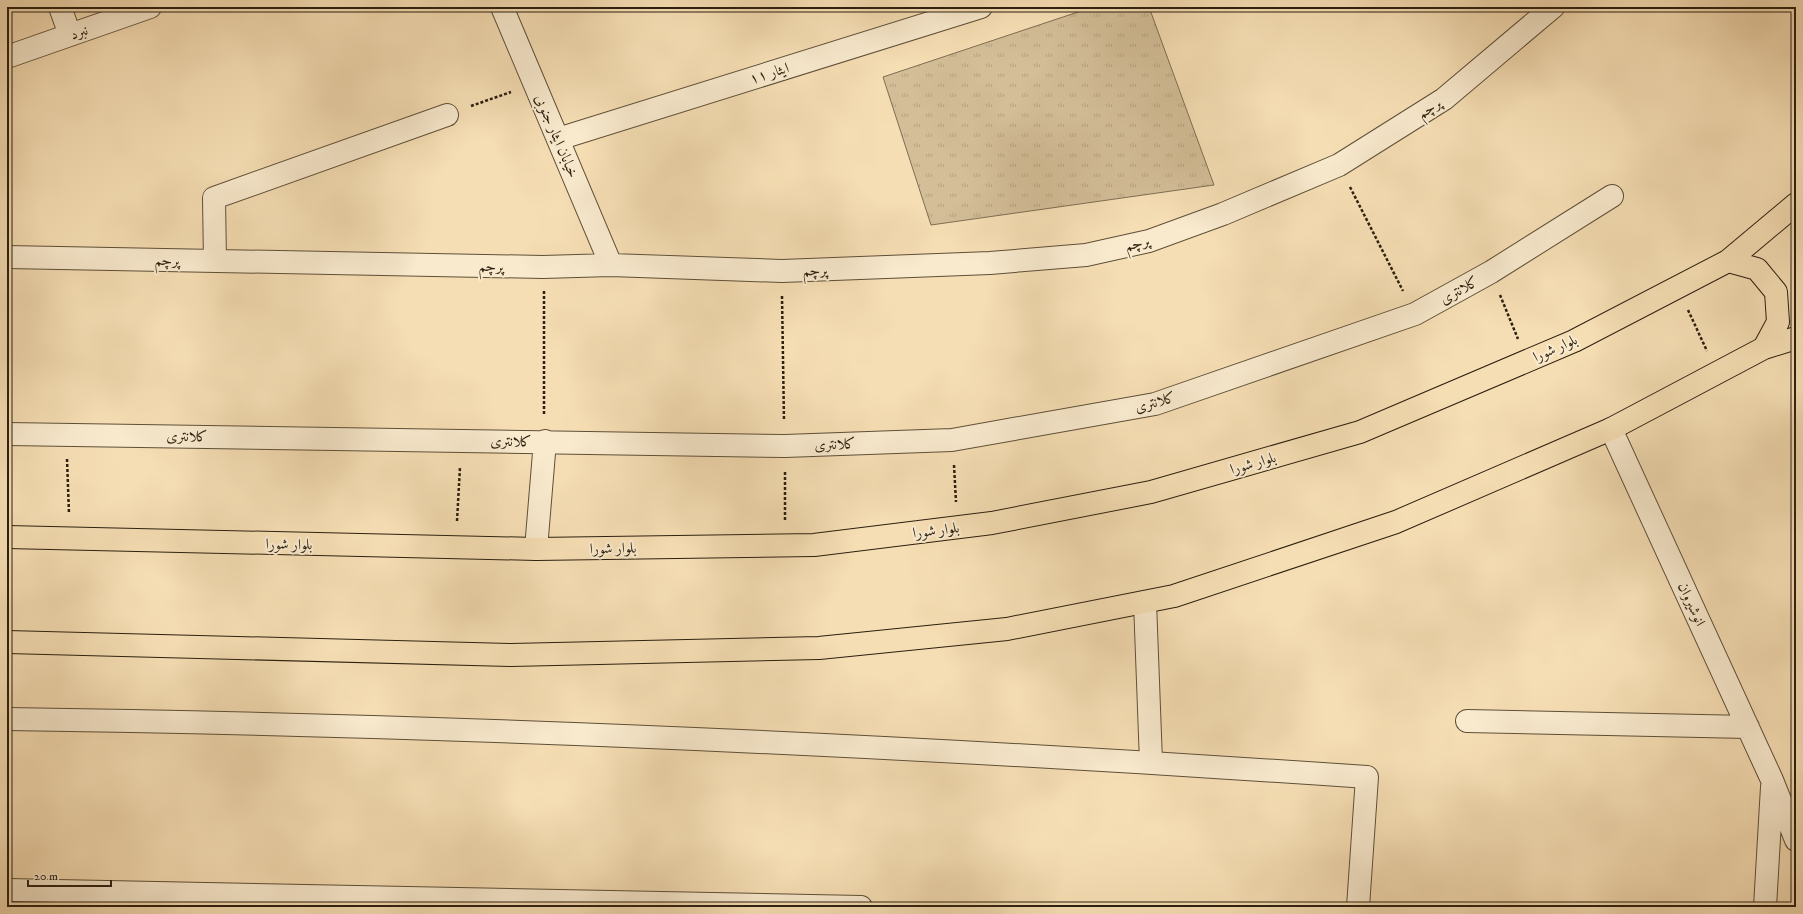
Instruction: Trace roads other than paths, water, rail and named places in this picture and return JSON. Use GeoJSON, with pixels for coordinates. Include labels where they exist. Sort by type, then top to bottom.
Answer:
{"type":"FeatureCollection","features":[{"type":"Feature","properties":{"kind":"main road","name":"بلوار شورا"},"geometry":{"type":"LineString","coordinates":[[7,537],[536,549],[814,545],[992,523],[1152,492],[1352,434],[1574,341],[1728,261],[1796,204]]}},
{"type":"Feature","properties":{"kind":"main road"},"geometry":{"type":"LineString","coordinates":[[1728,261],[1757,269],[1776,292],[1778,322],[1764,348]]}},
{"type":"Feature","properties":{"kind":"main road"},"geometry":{"type":"LineString","coordinates":[[7,642],[511,655],[820,648],[1007,630],[1174,596],[1396,522],[1611,429],[1764,348],[1796,338]]}},
{"type":"Feature","properties":{"kind":"street"},"geometry":{"type":"LineString","coordinates":[[60,7],[70,35]]}},
{"type":"Feature","properties":{"kind":"street","name":"نبرد"},"geometry":{"type":"LineString","coordinates":[[7,57],[150,7]]}},
{"type":"Feature","properties":{"kind":"street","name":"ایثار ۱۱"},"geometry":{"type":"LineString","coordinates":[[558,139],[981,7]]}},
{"type":"Feature","properties":{"kind":"street","name":"پرچم"},"geometry":{"type":"LineString","coordinates":[[7,257],[543,267],[611,265],[782,271],[990,263],[1086,255],[1149,241],[1223,214],[1339,165],[1444,99],[1553,7]]}},
{"type":"Feature","properties":{"kind":"street","name":"خیابان ایثار جنوبی"},"geometry":{"type":"LineString","coordinates":[[507,8],[534,83],[611,265]]}},
{"type":"Feature","properties":{"kind":"street"},"geometry":{"type":"LineString","coordinates":[[215,261],[214,198],[447,115]]}},
{"type":"Feature","properties":{"kind":"street","name":"کلانتری"},"geometry":{"type":"LineString","coordinates":[[7,434],[545,441],[785,446],[952,440],[1155,404],[1415,314],[1492,272],[1612,196]]}},
{"type":"Feature","properties":{"kind":"street","name":"انوشیروان"},"geometry":{"type":"LineString","coordinates":[[1611,429],[1772,780],[1796,840]]}},
{"type":"Feature","properties":{"kind":"street"},"geometry":{"type":"LineString","coordinates":[[536,549],[545,441]]}},
{"type":"Feature","properties":{"kind":"street"},"geometry":{"type":"LineString","coordinates":[[1145,602],[1151,762]]}},
{"type":"Feature","properties":{"kind":"street"},"geometry":{"type":"LineString","coordinates":[[7,718],[212,721],[576,733],[1151,762],[1366,777],[1358,907]]}},
{"type":"Feature","properties":{"kind":"street"},"geometry":{"type":"LineString","coordinates":[[1467,721],[1748,727]]}},
{"type":"Feature","properties":{"kind":"street","name":"انوشیروان"},"geometry":{"type":"LineString","coordinates":[[1766,907],[1772,780]]}},
{"type":"Feature","properties":{"kind":"street"},"geometry":{"type":"LineString","coordinates":[[7,890],[593,904],[861,907]]}}]}
